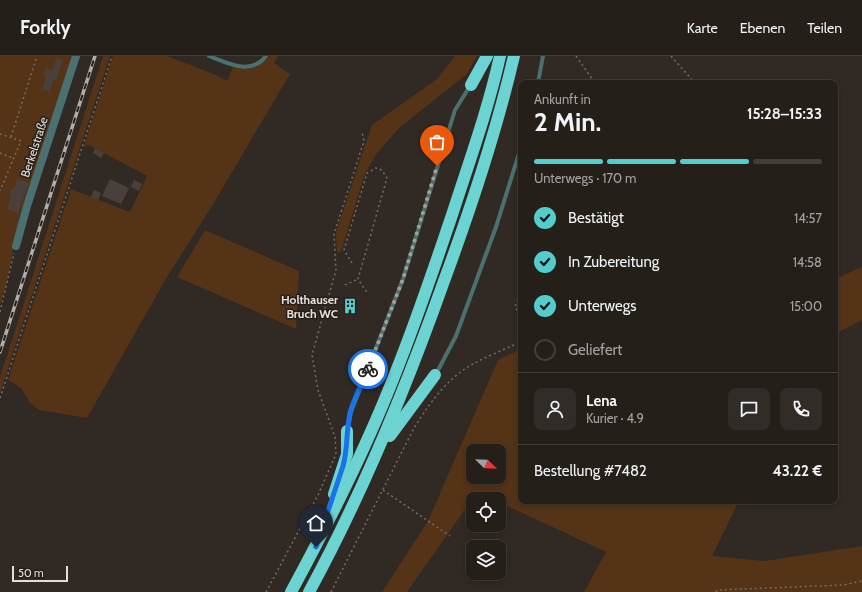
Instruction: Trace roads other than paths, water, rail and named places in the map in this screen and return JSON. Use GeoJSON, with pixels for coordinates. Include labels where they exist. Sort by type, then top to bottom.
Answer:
{"type":"FeatureCollection","features":[{"type":"Feature","properties":{"kind":"highway"},"geometry":{"type":"LineString","coordinates":[[471,85],[487,56]]}},
{"type":"Feature","properties":{"kind":"highway"},"geometry":{"type":"LineString","coordinates":[[291,592],[316,547],[372,430],[424,299],[481,128],[500,56]]}},
{"type":"Feature","properties":{"kind":"highway"},"geometry":{"type":"LineString","coordinates":[[309,592],[370,468],[409,378],[462,233],[492,136],[514,56]]}},
{"type":"Feature","properties":{"kind":"highway"},"geometry":{"type":"LineString","coordinates":[[370,468],[393,431],[436,375]]}},
{"type":"Feature","properties":{"kind":"highway"},"geometry":{"type":"LineString","coordinates":[[316,547],[343,466],[346,454],[347,431]]}},
{"type":"Feature","properties":{"kind":"street","name":"Berkelstraße"},"geometry":{"type":"LineString","coordinates":[[16,246],[27,206],[76,56]]}},
{"type":"Feature","properties":{"kind":"lane"},"geometry":{"type":"LineString","coordinates":[[209,56],[232,65],[248,67],[258,63],[266,56]]}},
{"type":"Feature","properties":{"kind":"lane"},"geometry":{"type":"LineString","coordinates":[[539,80],[543,56]]}},
{"type":"Feature","properties":{"kind":"lane"},"geometry":{"type":"LineString","coordinates":[[347,431],[351,412],[403,279],[455,110],[471,85]]}},
{"type":"Feature","properties":{"kind":"lane"},"geometry":{"type":"LineString","coordinates":[[436,375],[450,352],[456,336],[496,227],[518,156]]}},
{"type":"Feature","properties":{"kind":"railway"},"geometry":{"type":"LineString","coordinates":[[0,352],[95,56]]}},
{"type":"Feature","properties":{"kind":"place","name":"Holthauser Bruch WC"},"geometry":{"type":"Point","coordinates":[350,306]}}]}
